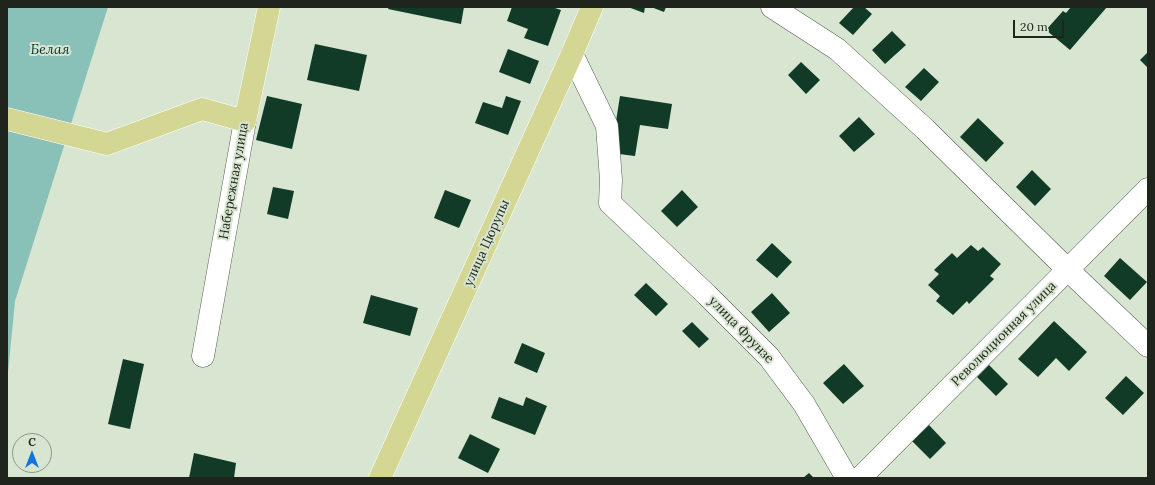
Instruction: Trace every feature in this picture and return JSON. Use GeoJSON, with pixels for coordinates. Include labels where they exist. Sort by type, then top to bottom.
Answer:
{"type":"FeatureCollection","features":[{"type":"Feature","properties":{"kind":"main road","name":"Набережная улица"},"geometry":{"type":"LineString","coordinates":[[245,121],[269,7]]}},
{"type":"Feature","properties":{"kind":"main road","name":"улица Цюрупы"},"geometry":{"type":"LineString","coordinates":[[380,478],[592,7]]}},
{"type":"Feature","properties":{"kind":"main road"},"geometry":{"type":"LineString","coordinates":[[7,119],[107,144],[202,109],[245,121]]}},
{"type":"Feature","properties":{"kind":"street"},"geometry":{"type":"LineString","coordinates":[[772,7],[838,49],[925,129],[1068,270],[1148,346]]}},
{"type":"Feature","properties":{"kind":"street","name":"улица Фрунзе"},"geometry":{"type":"LineString","coordinates":[[572,54],[607,126],[611,180],[610,203],[707,295],[769,357],[804,404],[847,478]]}},
{"type":"Feature","properties":{"kind":"street","name":"Набережная улица"},"geometry":{"type":"LineString","coordinates":[[203,356],[245,121]]}},
{"type":"Feature","properties":{"kind":"street","name":"Революционная улица"},"geometry":{"type":"LineString","coordinates":[[860,478],[1148,189]]}},
{"type":"Feature","properties":{"kind":"water","name":"Белая"},"geometry":{"type":"Polygon","coordinates":[[[7,7],[108,7],[15,301],[7,383],[7,7]]]}},
{"type":"Feature","properties":{"kind":"building"},"geometry":{"type":"Polygon","coordinates":[[[389,7],[464,7],[461,24],[388,9],[389,7]]]}},
{"type":"Feature","properties":{"kind":"building"},"geometry":{"type":"Polygon","coordinates":[[[512,7],[552,7],[561,10],[548,46],[524,38],[528,29],[507,21],[512,7]]]}},
{"type":"Feature","properties":{"kind":"building"},"geometry":{"type":"Polygon","coordinates":[[[628,7],[645,7],[644,13],[628,7]]]}},
{"type":"Feature","properties":{"kind":"building"},"geometry":{"type":"Polygon","coordinates":[[[651,7],[666,7],[664,12],[651,7]]]}},
{"type":"Feature","properties":{"kind":"building"},"geometry":{"type":"Polygon","coordinates":[[[854,7],[864,7],[872,14],[853,35],[839,23],[854,7]]]}},
{"type":"Feature","properties":{"kind":"building"},"geometry":{"type":"Polygon","coordinates":[[[1071,7],[1107,7],[1070,50],[1046,30],[1063,11],[1066,13],[1071,7]]]}},
{"type":"Feature","properties":{"kind":"building"},"geometry":{"type":"Polygon","coordinates":[[[892,31],[906,45],[885,64],[872,50],[892,31]]]}},
{"type":"Feature","properties":{"kind":"building"},"geometry":{"type":"Polygon","coordinates":[[[315,44],[367,55],[359,91],[307,80],[315,44]]]}},
{"type":"Feature","properties":{"kind":"building"},"geometry":{"type":"Polygon","coordinates":[[[508,49],[539,61],[530,84],[499,72],[508,49]]]}},
{"type":"Feature","properties":{"kind":"building"},"geometry":{"type":"Polygon","coordinates":[[[1148,52],[1148,68],[1140,60],[1148,52]]]}},
{"type":"Feature","properties":{"kind":"building"},"geometry":{"type":"Polygon","coordinates":[[[801,62],[820,80],[806,94],[788,75],[801,62]]]}},
{"type":"Feature","properties":{"kind":"building"},"geometry":{"type":"Polygon","coordinates":[[[924,68],[939,82],[921,101],[905,87],[924,68]]]}},
{"type":"Feature","properties":{"kind":"building"},"geometry":{"type":"Polygon","coordinates":[[[267,96],[302,104],[292,149],[256,140],[267,96]]]}},
{"type":"Feature","properties":{"kind":"building"},"geometry":{"type":"Polygon","coordinates":[[[506,96],[521,101],[508,135],[475,123],[483,102],[502,108],[506,96]]]}},
{"type":"Feature","properties":{"kind":"building"},"geometry":{"type":"Polygon","coordinates":[[[620,96],[672,104],[668,129],[640,125],[635,156],[611,153],[620,96]]]}},
{"type":"Feature","properties":{"kind":"building"},"geometry":{"type":"Polygon","coordinates":[[[859,117],[875,134],[854,152],[839,136],[859,117]]]}},
{"type":"Feature","properties":{"kind":"building"},"geometry":{"type":"Polygon","coordinates":[[[978,118],[1004,143],[986,162],[960,137],[978,118]]]}},
{"type":"Feature","properties":{"kind":"building"},"geometry":{"type":"Polygon","coordinates":[[[1032,170],[1051,189],[1035,206],[1016,187],[1032,170]]]}},
{"type":"Feature","properties":{"kind":"building"},"geometry":{"type":"Polygon","coordinates":[[[273,187],[294,191],[288,219],[267,214],[273,187]]]}},
{"type":"Feature","properties":{"kind":"building"},"geometry":{"type":"Polygon","coordinates":[[[445,190],[471,200],[459,228],[434,218],[445,190]]]}},
{"type":"Feature","properties":{"kind":"building"},"geometry":{"type":"Polygon","coordinates":[[[682,190],[698,207],[677,227],[661,211],[682,190]]]}},
{"type":"Feature","properties":{"kind":"building"},"geometry":{"type":"Polygon","coordinates":[[[772,243],[792,262],[777,278],[756,260],[772,243]]]}},
{"type":"Feature","properties":{"kind":"building"},"geometry":{"type":"Polygon","coordinates":[[[971,245],[978,251],[983,247],[1001,264],[990,276],[994,279],[969,304],[967,301],[953,315],[936,301],[940,296],[928,285],[939,274],[934,270],[952,253],[957,258],[971,245]]]}},
{"type":"Feature","properties":{"kind":"building"},"geometry":{"type":"Polygon","coordinates":[[[1120,258],[1147,282],[1130,300],[1104,276],[1120,258]]]}},
{"type":"Feature","properties":{"kind":"building"},"geometry":{"type":"Polygon","coordinates":[[[646,283],[668,304],[656,316],[634,295],[646,283]]]}},
{"type":"Feature","properties":{"kind":"building"},"geometry":{"type":"Polygon","coordinates":[[[772,293],[790,313],[769,332],[751,312],[772,293]]]}},
{"type":"Feature","properties":{"kind":"building"},"geometry":{"type":"Polygon","coordinates":[[[371,295],[418,308],[410,336],[363,323],[371,295]]]}},
{"type":"Feature","properties":{"kind":"building"},"geometry":{"type":"Polygon","coordinates":[[[1054,321],[1087,352],[1069,371],[1056,358],[1038,377],[1018,359],[1054,321]]]}},
{"type":"Feature","properties":{"kind":"building"},"geometry":{"type":"Polygon","coordinates":[[[692,322],[709,339],[699,348],[682,331],[692,322]]]}},
{"type":"Feature","properties":{"kind":"building"},"geometry":{"type":"Polygon","coordinates":[[[522,343],[545,353],[537,373],[514,363],[522,343]]]}},
{"type":"Feature","properties":{"kind":"building"},"geometry":{"type":"Polygon","coordinates":[[[123,359],[144,364],[130,429],[108,424],[123,359]]]}},
{"type":"Feature","properties":{"kind":"building"},"geometry":{"type":"Polygon","coordinates":[[[844,364],[864,386],[843,404],[823,383],[844,364]]]}},
{"type":"Feature","properties":{"kind":"building"},"geometry":{"type":"Polygon","coordinates":[[[989,365],[1008,384],[996,396],[977,377],[989,365]]]}},
{"type":"Feature","properties":{"kind":"building"},"geometry":{"type":"Polygon","coordinates":[[[1126,376],[1144,393],[1123,415],[1105,398],[1126,376]]]}},
{"type":"Feature","properties":{"kind":"building"},"geometry":{"type":"Polygon","coordinates":[[[499,397],[523,406],[526,397],[547,406],[535,435],[491,418],[499,397]]]}},
{"type":"Feature","properties":{"kind":"building"},"geometry":{"type":"Polygon","coordinates":[[[929,425],[946,443],[930,459],[912,441],[929,425]]]}},
{"type":"Feature","properties":{"kind":"building"},"geometry":{"type":"Polygon","coordinates":[[[470,434],[500,449],[488,473],[458,458],[470,434]]]}},
{"type":"Feature","properties":{"kind":"building"},"geometry":{"type":"Polygon","coordinates":[[[194,453],[236,463],[234,478],[189,478],[194,453]]]}},
{"type":"Feature","properties":{"kind":"building"},"geometry":{"type":"Polygon","coordinates":[[[809,473],[814,478],[803,478],[809,473]]]}}]}
